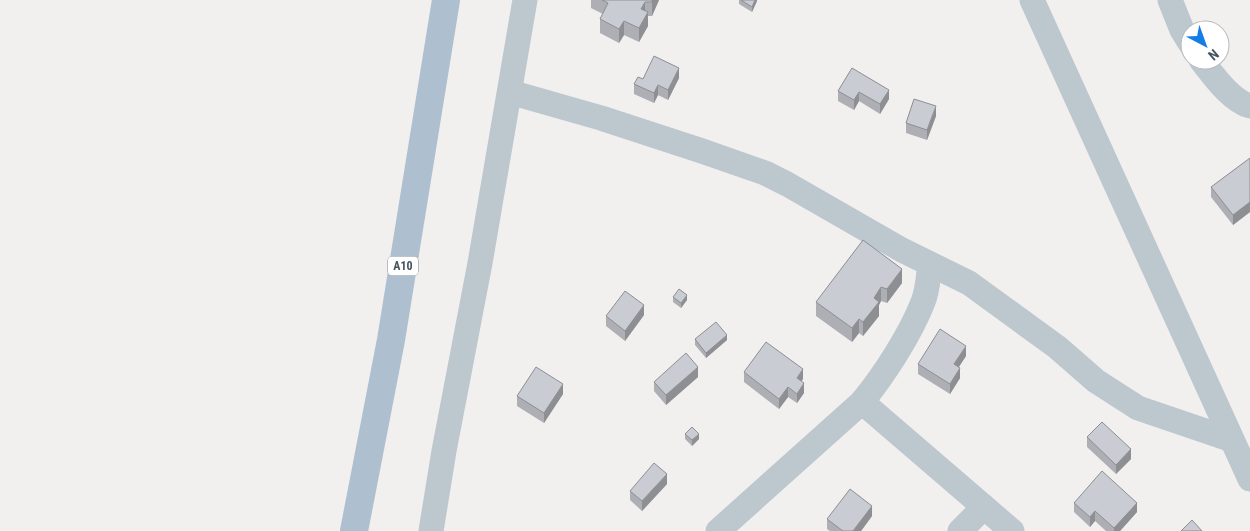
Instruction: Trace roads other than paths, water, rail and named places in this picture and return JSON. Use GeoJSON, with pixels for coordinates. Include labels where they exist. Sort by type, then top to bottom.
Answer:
{"type":"FeatureCollection","features":[{"type":"Feature","properties":{"kind":"main road","name":"A10"},"geometry":{"type":"LineString","coordinates":[[354,531],[391,340],[446,0]]}},
{"type":"Feature","properties":{"kind":"street"},"geometry":{"type":"LineString","coordinates":[[431,531],[444,451],[480,264],[525,0]]}},
{"type":"Feature","properties":{"kind":"street"},"geometry":{"type":"LineString","coordinates":[[1032,0],[1250,480]]}},
{"type":"Feature","properties":{"kind":"street"},"geometry":{"type":"LineString","coordinates":[[1170,0],[1180,25]]}},
{"type":"Feature","properties":{"kind":"street"},"geometry":{"type":"LineString","coordinates":[[1209,70],[1220,84],[1245,105],[1250,106]]}},
{"type":"Feature","properties":{"kind":"street"},"geometry":{"type":"LineString","coordinates":[[510,92],[601,118],[765,173],[902,250],[968,283],[1057,347],[1096,381],[1138,408],[1232,440]]}},
{"type":"Feature","properties":{"kind":"street"},"geometry":{"type":"LineString","coordinates":[[718,531],[862,402],[879,381],[916,316],[925,294],[930,264]]}},
{"type":"Feature","properties":{"kind":"street"},"geometry":{"type":"LineString","coordinates":[[862,402],[1012,531]]}},
{"type":"Feature","properties":{"kind":"street"},"geometry":{"type":"LineString","coordinates":[[960,531],[984,507]]}}]}
